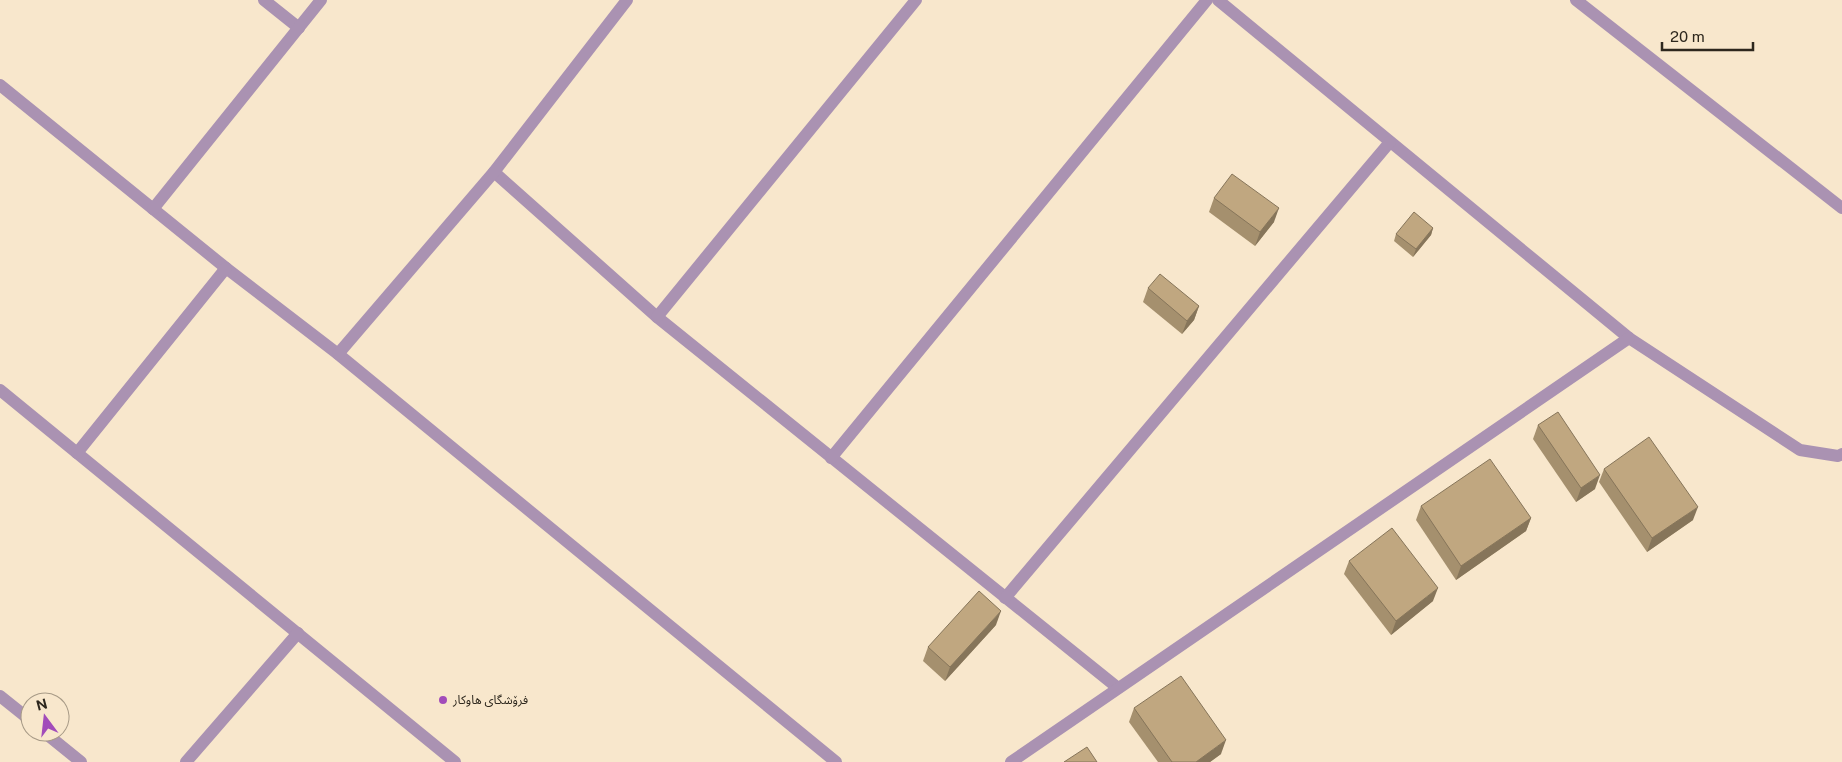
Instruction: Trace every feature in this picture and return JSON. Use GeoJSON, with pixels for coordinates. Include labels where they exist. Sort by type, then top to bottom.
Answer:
{"type":"FeatureCollection","features":[{"type":"Feature","properties":{"kind":"street"},"geometry":{"type":"LineString","coordinates":[[264,0],[298,28]]}},
{"type":"Feature","properties":{"kind":"street"},"geometry":{"type":"LineString","coordinates":[[153,209],[321,0]]}},
{"type":"Feature","properties":{"kind":"street"},"geometry":{"type":"LineString","coordinates":[[338,354],[494,172],[626,0]]}},
{"type":"Feature","properties":{"kind":"street"},"geometry":{"type":"LineString","coordinates":[[657,317],[916,0]]}},
{"type":"Feature","properties":{"kind":"street"},"geometry":{"type":"LineString","coordinates":[[831,458],[1207,0]]}},
{"type":"Feature","properties":{"kind":"street"},"geometry":{"type":"LineString","coordinates":[[1218,0],[1629,338],[1800,450],[1838,456],[1842,454]]}},
{"type":"Feature","properties":{"kind":"street"},"geometry":{"type":"LineString","coordinates":[[1576,0],[1842,208]]}},
{"type":"Feature","properties":{"kind":"street"},"geometry":{"type":"LineString","coordinates":[[0,85],[226,268],[338,354],[836,762]]}},
{"type":"Feature","properties":{"kind":"street"},"geometry":{"type":"LineString","coordinates":[[1005,598],[1390,142]]}},
{"type":"Feature","properties":{"kind":"street"},"geometry":{"type":"LineString","coordinates":[[494,172],[657,317],[1118,688]]}},
{"type":"Feature","properties":{"kind":"street"},"geometry":{"type":"LineString","coordinates":[[77,453],[226,268]]}},
{"type":"Feature","properties":{"kind":"street"},"geometry":{"type":"LineString","coordinates":[[1011,762],[1629,338]]}},
{"type":"Feature","properties":{"kind":"street"},"geometry":{"type":"LineString","coordinates":[[0,390],[456,762]]}},
{"type":"Feature","properties":{"kind":"street"},"geometry":{"type":"LineString","coordinates":[[186,762],[298,633]]}},
{"type":"Feature","properties":{"kind":"street"},"geometry":{"type":"LineString","coordinates":[[0,696],[20,712]]}},
{"type":"Feature","properties":{"kind":"street"},"geometry":{"type":"LineString","coordinates":[[53,742],[66,757],[81,762]]}},
{"type":"Feature","properties":{"kind":"building"},"geometry":{"type":"Polygon","coordinates":[[[1232,174],[1279,208],[1260,232],[1214,198],[1232,174]]]}},
{"type":"Feature","properties":{"kind":"building"},"geometry":{"type":"Polygon","coordinates":[[[1414,212],[1433,228],[1416,249],[1396,234],[1414,212]]]}},
{"type":"Feature","properties":{"kind":"building"},"geometry":{"type":"Polygon","coordinates":[[[1160,274],[1199,306],[1187,321],[1148,288],[1160,274]]]}},
{"type":"Feature","properties":{"kind":"building"},"geometry":{"type":"Polygon","coordinates":[[[1558,412],[1600,475],[1581,488],[1538,425],[1558,412]]]}},
{"type":"Feature","properties":{"kind":"building"},"geometry":{"type":"Polygon","coordinates":[[[1649,437],[1698,507],[1652,538],[1604,469],[1649,437]]]}},
{"type":"Feature","properties":{"kind":"building"},"geometry":{"type":"Polygon","coordinates":[[[1490,459],[1531,518],[1461,566],[1421,506],[1490,459]]]}},
{"type":"Feature","properties":{"kind":"building"},"geometry":{"type":"Polygon","coordinates":[[[1392,528],[1438,588],[1396,621],[1349,561],[1392,528]]]}},
{"type":"Feature","properties":{"kind":"building"},"geometry":{"type":"Polygon","coordinates":[[[979,591],[1001,611],[950,667],[928,647],[979,591]]]}},
{"type":"Feature","properties":{"kind":"building"},"geometry":{"type":"Polygon","coordinates":[[[1181,676],[1226,740],[1196,762],[1172,762],[1134,708],[1181,676]]]}},
{"type":"Feature","properties":{"kind":"building"},"geometry":{"type":"Polygon","coordinates":[[[1087,747],[1097,762],[1064,762],[1087,747]]]}},
{"type":"Feature","properties":{"kind":"place","name":"فرۆشگای ھاوکار"},"geometry":{"type":"Point","coordinates":[443,700]}}]}
